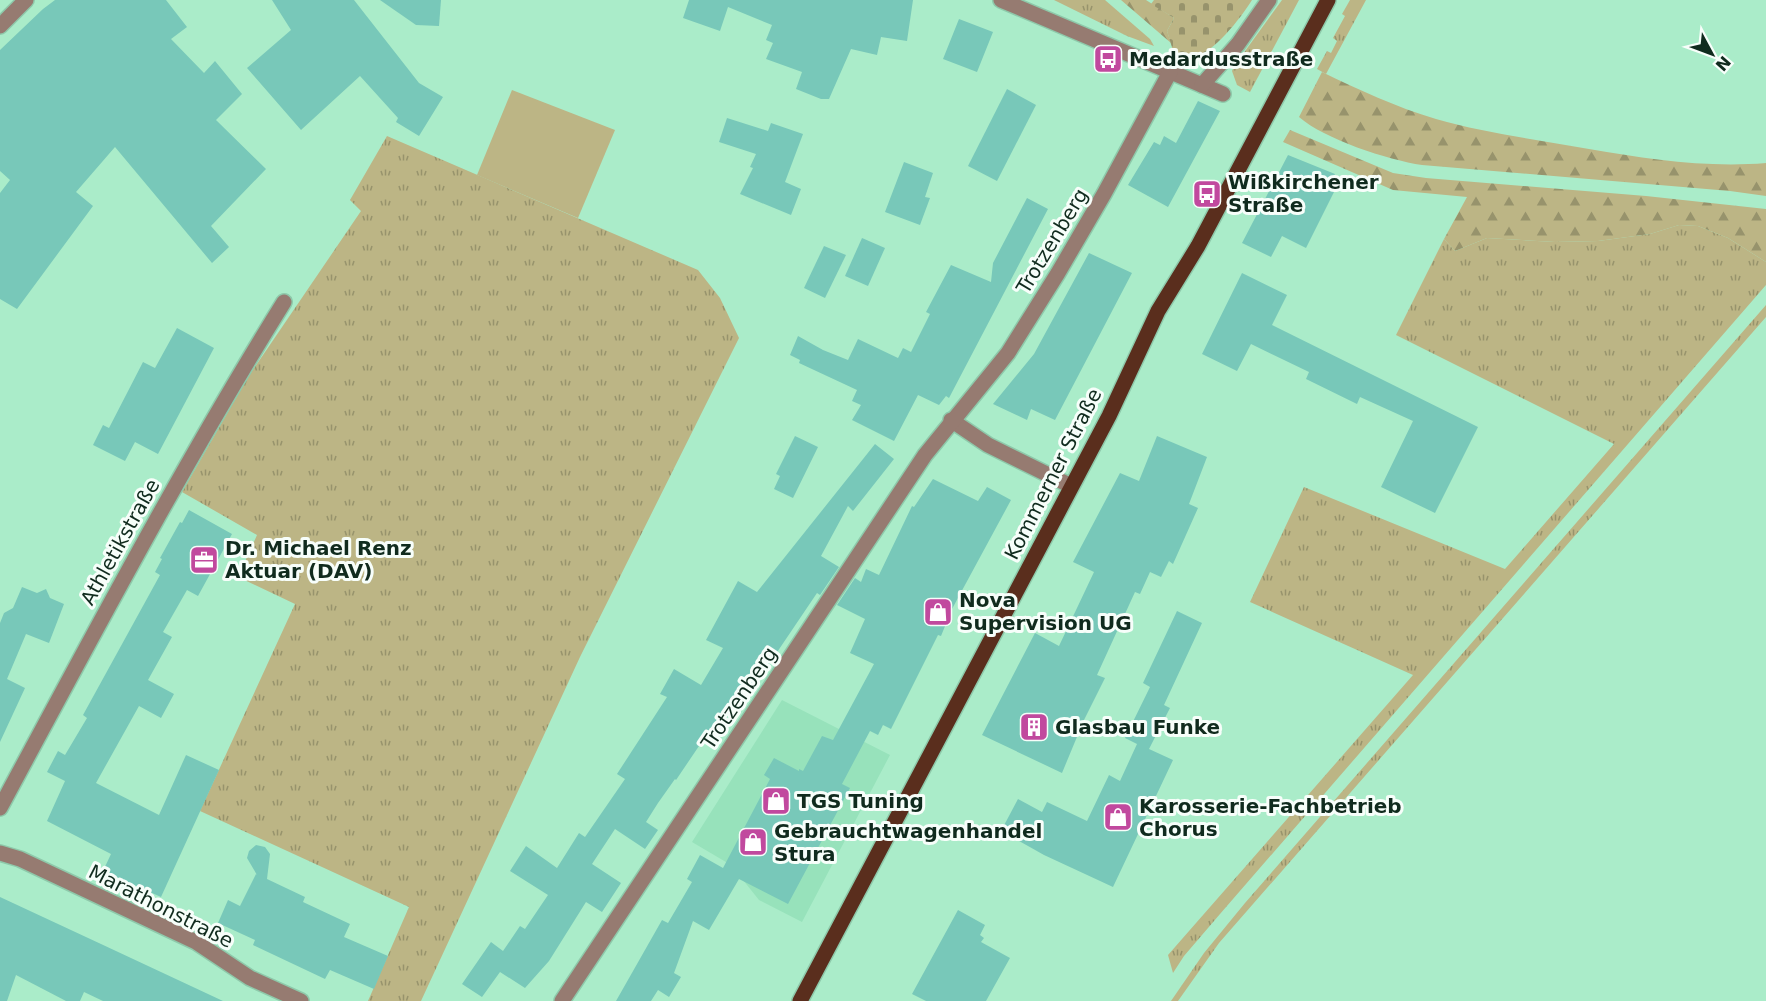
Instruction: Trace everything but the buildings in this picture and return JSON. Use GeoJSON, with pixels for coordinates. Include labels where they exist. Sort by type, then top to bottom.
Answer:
{"type":"FeatureCollection","features":[{"type":"Feature","properties":{"kind":"main road","name":"Kommerner Straße"},"geometry":{"type":"LineString","coordinates":[[800,1001],[1108,416],[1158,311],[1198,246],[1328,0]]}},
{"type":"Feature","properties":{"kind":"street"},"geometry":{"type":"LineString","coordinates":[[0,26],[26,0]]}},
{"type":"Feature","properties":{"kind":"street"},"geometry":{"type":"LineString","coordinates":[[1001,0],[1223,94]]}},
{"type":"Feature","properties":{"kind":"street"},"geometry":{"type":"LineString","coordinates":[[1202,85],[1238,44],[1269,0]]}},
{"type":"Feature","properties":{"kind":"street","name":"Trotzenberg"},"geometry":{"type":"LineString","coordinates":[[562,1001],[925,455],[951,420],[984,385],[1008,353],[1116,174],[1170,72]]}},
{"type":"Feature","properties":{"kind":"street","name":"Athletikstraße"},"geometry":{"type":"LineString","coordinates":[[0,808],[168,496],[284,302]]}},
{"type":"Feature","properties":{"kind":"street"},"geometry":{"type":"LineString","coordinates":[[951,420],[988,445],[1071,486]]}},
{"type":"Feature","properties":{"kind":"street","name":"Marathonstraße"},"geometry":{"type":"LineString","coordinates":[[0,854],[20,859],[196,942],[250,978],[301,1001]]}},
{"type":"Feature","properties":{"kind":"shaded area"},"geometry":{"type":"Polygon","coordinates":[[[782,700],[890,755],[802,922],[759,900],[731,865],[692,842],[782,700]]]}},
{"type":"Feature","properties":{"kind":"green space"},"geometry":{"type":"Polygon","coordinates":[[[1054,0],[1105,0],[1150,39],[1154,46],[1127,36],[1054,0]]]}},
{"type":"Feature","properties":{"kind":"green space"},"geometry":{"type":"Polygon","coordinates":[[[1121,0],[1146,0],[1174,18],[1167,31],[1171,43],[1121,0]]]}},
{"type":"Feature","properties":{"kind":"green space"},"geometry":{"type":"Polygon","coordinates":[[[1154,0],[1252,0],[1234,25],[1209,50],[1187,59],[1174,54],[1167,31],[1174,18],[1151,4],[1154,0]]]}},
{"type":"Feature","properties":{"kind":"green space"},"geometry":{"type":"Polygon","coordinates":[[[1282,0],[1299,0],[1250,92],[1237,85],[1232,71],[1282,0]]]}},
{"type":"Feature","properties":{"kind":"green space"},"geometry":{"type":"Polygon","coordinates":[[[1350,0],[1366,0],[1326,74],[1317,69],[1327,51],[1331,53],[1337,41],[1333,38],[1345,16],[1342,14],[1350,0]]]}},
{"type":"Feature","properties":{"kind":"green space"},"geometry":{"type":"Polygon","coordinates":[[[1322,72],[1407,109],[1436,119],[1492,132],[1677,162],[1766,163],[1766,196],[1422,165],[1392,158],[1340,141],[1299,117],[1322,72]]]}},
{"type":"Feature","properties":{"kind":"green space"},"geometry":{"type":"Polygon","coordinates":[[[512,90],[615,130],[578,218],[477,175],[512,90]]]}},
{"type":"Feature","properties":{"kind":"green space"},"geometry":{"type":"Polygon","coordinates":[[[1290,130],[1393,173],[1426,178],[1646,196],[1766,209],[1766,262],[1728,238],[1698,226],[1679,225],[1650,234],[1598,241],[1555,242],[1487,238],[1455,251],[1444,239],[1467,197],[1393,190],[1283,142],[1290,130]]]}},
{"type":"Feature","properties":{"kind":"green space"},"geometry":{"type":"Polygon","coordinates":[[[387,136],[698,270],[720,298],[739,338],[580,657],[421,1001],[368,1001],[409,907],[200,811],[295,604],[238,577],[257,535],[182,492],[248,377],[361,211],[350,200],[387,136]]]}},
{"type":"Feature","properties":{"kind":"green space"},"geometry":{"type":"Polygon","coordinates":[[[1679,225],[1698,226],[1728,238],[1766,262],[1766,285],[1220,914],[1184,956],[1173,973],[1168,955],[1413,675],[1250,602],[1304,487],[1505,569],[1614,444],[1396,335],[1444,239],[1455,251],[1487,238],[1555,242],[1598,241],[1650,234],[1679,225]]]}},
{"type":"Feature","properties":{"kind":"green space"},"geometry":{"type":"Polygon","coordinates":[[[1766,305],[1766,317],[1219,943],[1178,1001],[1171,1001],[1204,953],[1245,903],[1766,305]]]}},
{"type":"Feature","properties":{"kind":"place","name":"Medardusstraße"},"geometry":{"type":"Point","coordinates":[1108,59]}},
{"type":"Feature","properties":{"kind":"place","name":"Wißkirchener Straße"},"geometry":{"type":"Point","coordinates":[1207,194]}},
{"type":"Feature","properties":{"kind":"place","name":"Dr. Michael Renz Aktuar (DAV)"},"geometry":{"type":"Point","coordinates":[204,560]}},
{"type":"Feature","properties":{"kind":"place","name":"Nova Supervision UG"},"geometry":{"type":"Point","coordinates":[938,612]}},
{"type":"Feature","properties":{"kind":"place","name":"Glasbau Funke"},"geometry":{"type":"Point","coordinates":[1034,727]}},
{"type":"Feature","properties":{"kind":"place","name":"TGS Tuning"},"geometry":{"type":"Point","coordinates":[776,801]}},
{"type":"Feature","properties":{"kind":"place","name":"Karosserie-Fachbetrieb Chorus"},"geometry":{"type":"Point","coordinates":[1118,817]}},
{"type":"Feature","properties":{"kind":"place","name":"Gebrauchtwagenhandel Stura"},"geometry":{"type":"Point","coordinates":[753,842]}}]}
